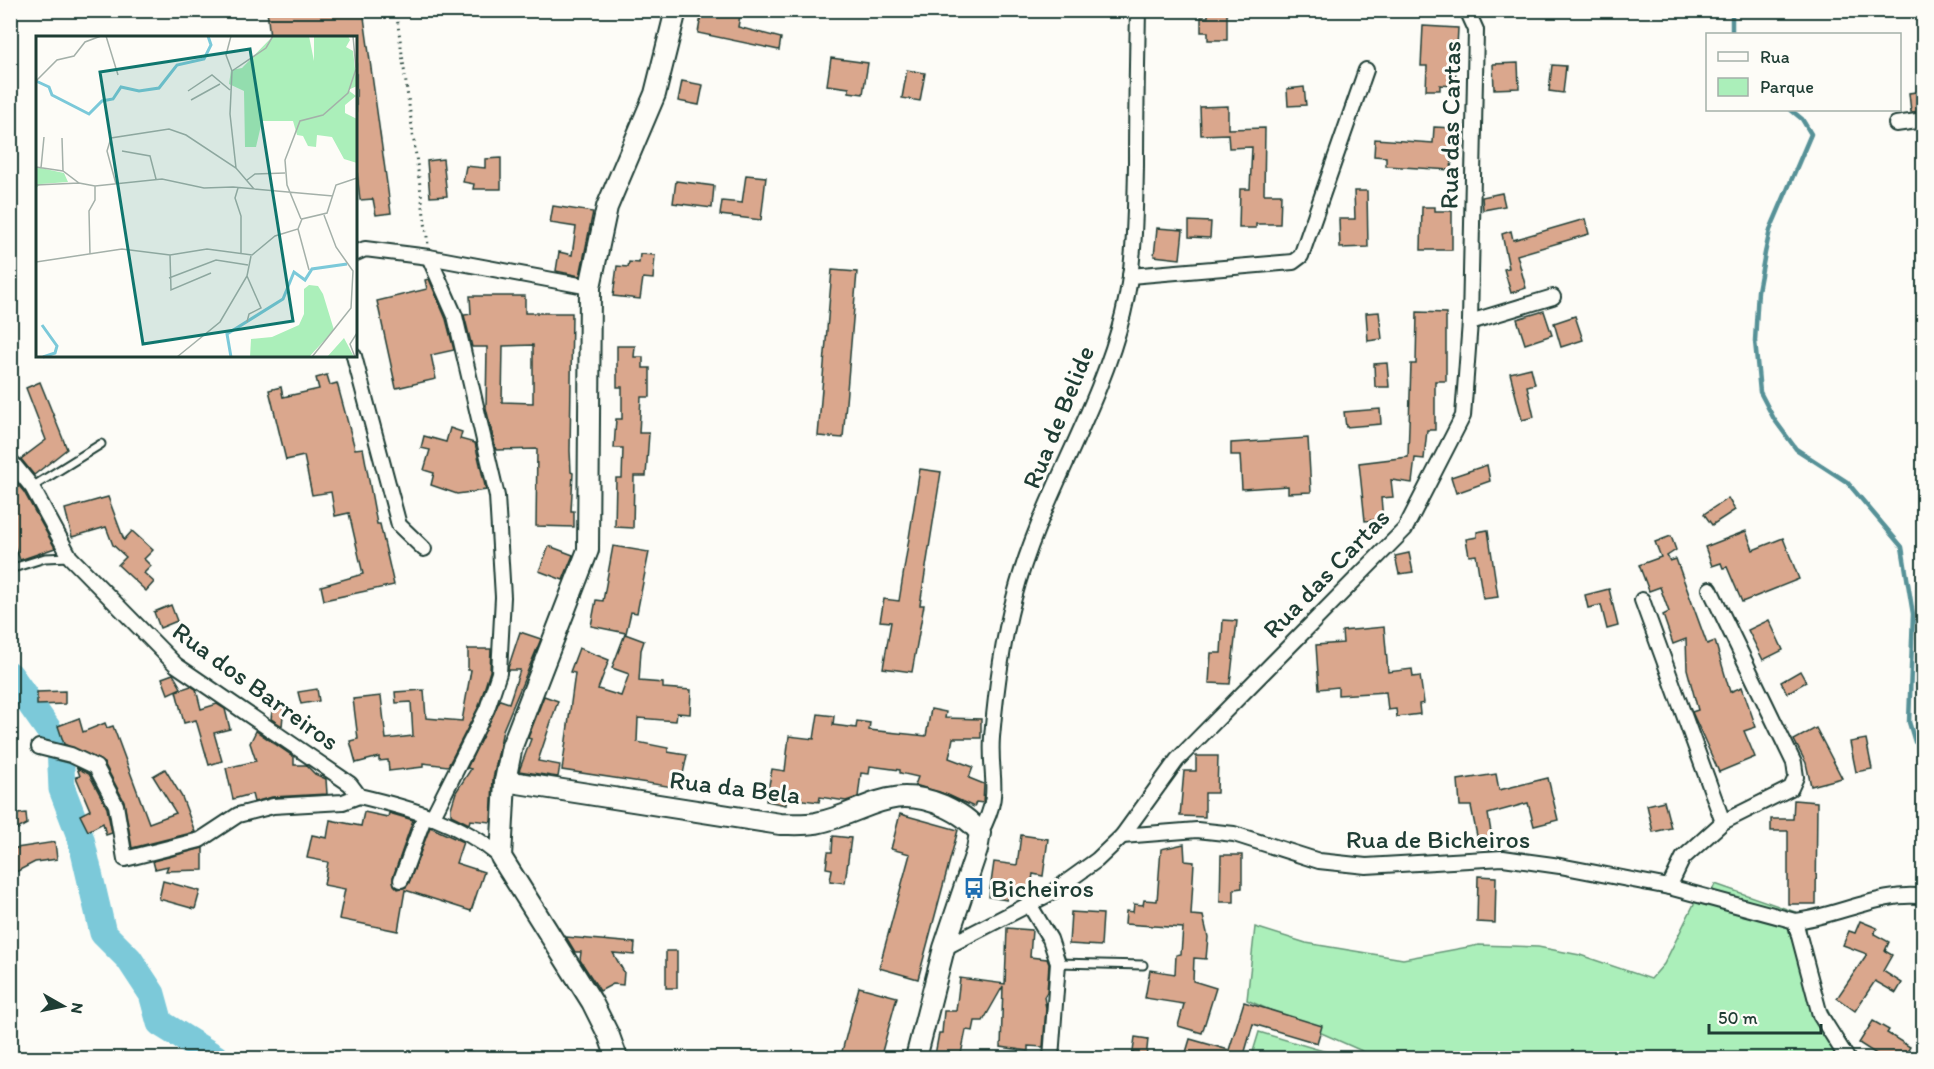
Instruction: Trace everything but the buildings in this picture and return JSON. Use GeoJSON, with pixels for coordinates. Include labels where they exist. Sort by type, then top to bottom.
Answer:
{"type":"FeatureCollection","features":[{"type":"Feature","properties":{"kind":"main road"},"geometry":{"type":"LineString","coordinates":[[617,1059],[609,1036],[592,1002],[501,857],[505,781],[512,746],[588,550],[590,287],[607,207],[655,94],[676,10]]}},
{"type":"Feature","properties":{"kind":"main road","name":"Rua da Bela"},"geometry":{"type":"LineString","coordinates":[[505,781],[780,824],[815,823],[896,796],[917,797],[958,812],[980,833]]}},
{"type":"Feature","properties":{"kind":"main road"},"geometry":{"type":"LineString","coordinates":[[916,1059],[944,948],[971,873],[980,833]]}},
{"type":"Feature","properties":{"kind":"street","name":"Rua de Belide"},"geometry":{"type":"LineString","coordinates":[[980,833],[994,800],[992,740],[999,675],[1014,597],[1123,315],[1130,276],[1135,209],[1138,10]]}},
{"type":"Feature","properties":{"kind":"street","name":"Rua das Cartas"},"geometry":{"type":"LineString","coordinates":[[1122,836],[1177,760],[1405,529],[1463,416],[1470,322],[1476,30],[1467,10]]}},
{"type":"Feature","properties":{"kind":"street"},"geometry":{"type":"LineString","coordinates":[[1130,276],[1293,262],[1301,256],[1366,70]]}},
{"type":"Feature","properties":{"kind":"street"},"geometry":{"type":"LineString","coordinates":[[1896,124],[1923,120]]}},
{"type":"Feature","properties":{"kind":"street"},"geometry":{"type":"LineString","coordinates":[[357,253],[366,249],[429,257],[590,287]]}},
{"type":"Feature","properties":{"kind":"street"},"geometry":{"type":"LineString","coordinates":[[401,880],[429,816],[487,709],[499,673],[503,597],[497,496],[455,316],[429,257]]}},
{"type":"Feature","properties":{"kind":"street"},"geometry":{"type":"LineString","coordinates":[[1470,322],[1552,297]]}},
{"type":"Feature","properties":{"kind":"street"},"geometry":{"type":"LineString","coordinates":[[354,357],[399,525],[424,549]]}},
{"type":"Feature","properties":{"kind":"street","name":"Rua dos Barreiros"},"geometry":{"type":"LineString","coordinates":[[10,460],[32,487],[70,557],[176,665],[350,784],[359,796],[429,816],[465,831],[501,857]]}},
{"type":"Feature","properties":{"kind":"street"},"geometry":{"type":"LineString","coordinates":[[1669,887],[1683,858],[1723,822],[1791,788],[1796,777],[1794,763],[1710,589]]}},
{"type":"Feature","properties":{"kind":"street"},"geometry":{"type":"LineString","coordinates":[[1642,600],[1723,822]]}},
{"type":"Feature","properties":{"kind":"street"},"geometry":{"type":"LineString","coordinates":[[39,747],[71,755],[96,767],[116,805],[125,859],[157,853],[200,840],[238,815],[273,806],[343,802],[359,796]]}},
{"type":"Feature","properties":{"kind":"street","name":"Rua de Bicheiros"},"geometry":{"type":"LineString","coordinates":[[1122,836],[1197,830],[1234,834],[1319,861],[1366,866],[1503,858],[1560,866],[1669,887],[1795,921],[1816,919],[1891,898],[1923,897]]}},
{"type":"Feature","properties":{"kind":"street"},"geometry":{"type":"LineString","coordinates":[[944,948],[1051,893],[1097,860],[1122,836]]}},
{"type":"Feature","properties":{"kind":"street"},"geometry":{"type":"LineString","coordinates":[[1029,904],[1050,939],[1058,963],[1051,1059]]}},
{"type":"Feature","properties":{"kind":"street"},"geometry":{"type":"LineString","coordinates":[[1795,921],[1821,1015],[1847,1059]]}},
{"type":"Feature","properties":{"kind":"lane"},"geometry":{"type":"LineString","coordinates":[[32,487],[101,444]]}},
{"type":"Feature","properties":{"kind":"lane"},"geometry":{"type":"LineString","coordinates":[[10,569],[45,558],[70,557]]}},
{"type":"Feature","properties":{"kind":"lane"},"geometry":{"type":"LineString","coordinates":[[1058,963],[1143,965]]}},
{"type":"Feature","properties":{"kind":"path"},"geometry":{"type":"LineString","coordinates":[[396,10],[429,257]]}},
{"type":"Feature","properties":{"kind":"green space"},"geometry":{"type":"Polygon","coordinates":[[[1715,884],[1807,916],[1806,935],[1812,972],[1826,1008],[1854,1058],[1389,1058],[1371,1055],[1247,1000],[1255,927],[1306,943],[1403,959],[1479,945],[1538,947],[1580,955],[1651,979],[1664,964],[1695,902],[1706,905],[1715,884]]]}},
{"type":"Feature","properties":{"kind":"green space"},"geometry":{"type":"Polygon","coordinates":[[[1259,1032],[1347,1058],[1251,1058],[1259,1032]]]}},
{"type":"Feature","properties":{"kind":"waterway"},"geometry":{"type":"LineString","coordinates":[[1732,10],[1732,33]]}},
{"type":"Feature","properties":{"kind":"waterway"},"geometry":{"type":"LineString","coordinates":[[1792,111],[1802,119],[1811,134],[1770,230],[1765,253],[1758,291],[1755,341],[1760,392],[1774,419],[1796,449],[1847,482],[1902,547],[1913,614],[1909,722],[1915,742],[1924,748]]}},
{"type":"Feature","properties":{"kind":"waterway"},"geometry":{"type":"LineString","coordinates":[[10,675],[60,746],[62,789],[81,839],[103,933],[129,959],[152,994],[160,1023],[216,1058]]}},
{"type":"Feature","properties":{"kind":"place","name":"Bicheiros"},"geometry":{"type":"Point","coordinates":[974,888]}}]}
